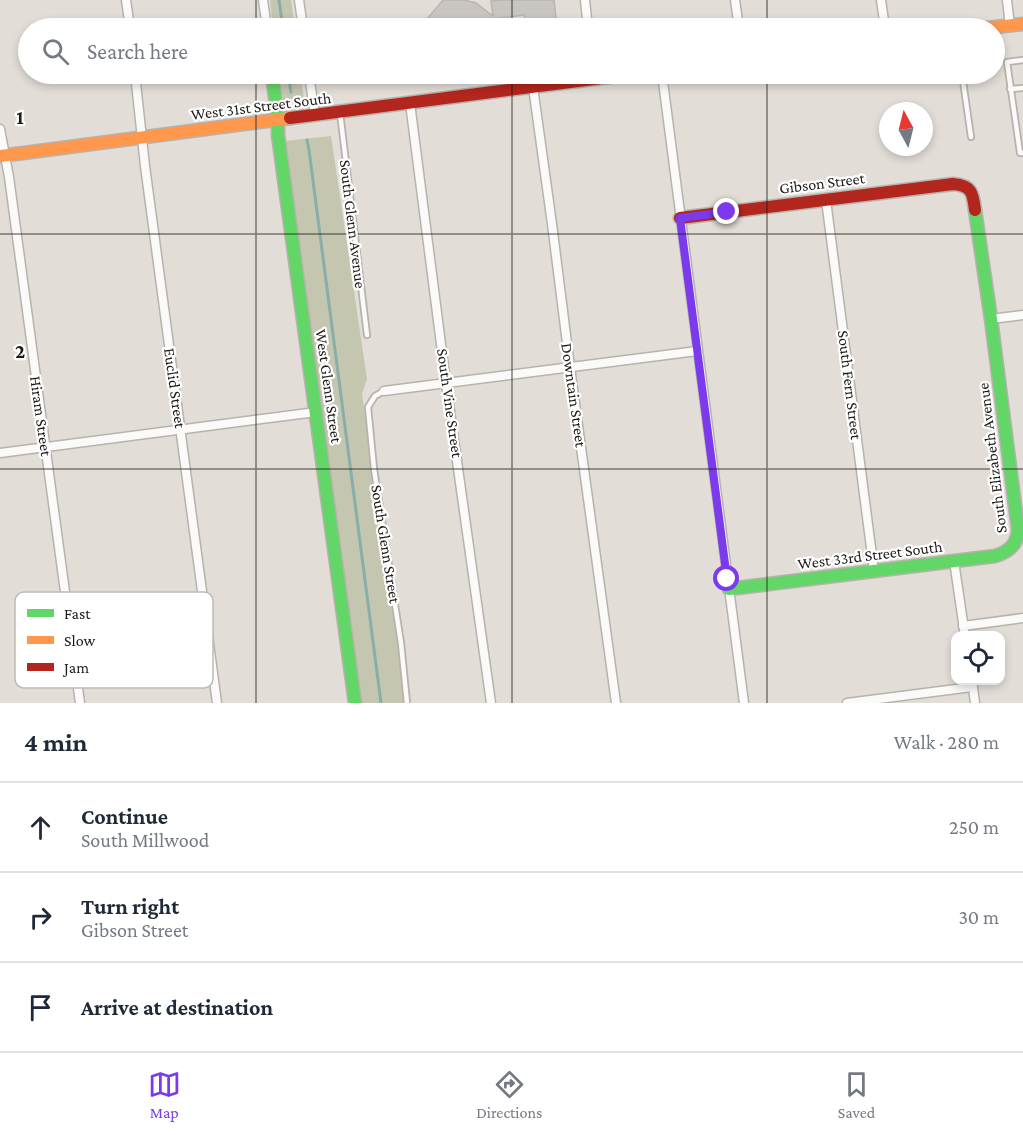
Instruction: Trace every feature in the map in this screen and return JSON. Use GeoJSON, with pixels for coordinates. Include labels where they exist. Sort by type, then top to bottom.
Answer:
{"type":"FeatureCollection","features":[{"type":"Feature","properties":{"kind":"street"},"geometry":{"type":"LineString","coordinates":[[126,0],[129,18]]}},
{"type":"Feature","properties":{"kind":"street"},"geometry":{"type":"LineString","coordinates":[[263,0],[266,18]]}},
{"type":"Feature","properties":{"kind":"street"},"geometry":{"type":"LineString","coordinates":[[299,0],[302,18]]}},
{"type":"Feature","properties":{"kind":"street"},"geometry":{"type":"LineString","coordinates":[[585,0],[587,18]]}},
{"type":"Feature","properties":{"kind":"street"},"geometry":{"type":"LineString","coordinates":[[735,0],[738,18]]}},
{"type":"Feature","properties":{"kind":"street"},"geometry":{"type":"LineString","coordinates":[[881,0],[884,18]]}},
{"type":"Feature","properties":{"kind":"street"},"geometry":{"type":"LineString","coordinates":[[1007,0],[1017,25]]}},
{"type":"Feature","properties":{"kind":"street","name":"Euclid Street"},"geometry":{"type":"LineString","coordinates":[[136,84],[145,166],[203,592]]}},
{"type":"Feature","properties":{"kind":"street","name":"West Glenn Street"},"geometry":{"type":"LineString","coordinates":[[273,84],[278,135],[355,703]]}},
{"type":"Feature","properties":{"kind":"street"},"geometry":{"type":"LineString","coordinates":[[310,84],[315,116]]}},
{"type":"Feature","properties":{"kind":"street","name":"West 31st Street South"},"geometry":{"type":"LineString","coordinates":[[2,156],[550,84]]}},
{"type":"Feature","properties":{"kind":"street"},"geometry":{"type":"LineString","coordinates":[[663,84],[744,703]]}},
{"type":"Feature","properties":{"kind":"street","name":"Downtain Street"},"geometry":{"type":"LineString","coordinates":[[533,87],[616,703]]}},
{"type":"Feature","properties":{"kind":"street","name":"South Vine Street"},"geometry":{"type":"LineString","coordinates":[[410,103],[491,703]]}},
{"type":"Feature","properties":{"kind":"street","name":"Hiram Street"},"geometry":{"type":"LineString","coordinates":[[0,129],[2,156],[9,177],[65,592]]}},
{"type":"Feature","properties":{"kind":"street","name":"Gibson Street"},"geometry":{"type":"LineString","coordinates":[[680,218],[956,183],[968,188]]}},
{"type":"Feature","properties":{"kind":"street","name":"South Elizabeth Avenue"},"geometry":{"type":"LineString","coordinates":[[968,188],[973,195],[1017,476],[1018,529],[1017,542],[1014,546]]}},
{"type":"Feature","properties":{"kind":"street","name":"South Fern Street"},"geometry":{"type":"LineString","coordinates":[[826,200],[874,571]]}},
{"type":"Feature","properties":{"kind":"street"},"geometry":{"type":"LineString","coordinates":[[991,319],[1023,315]]}},
{"type":"Feature","properties":{"kind":"street"},"geometry":{"type":"LineString","coordinates":[[384,391],[698,351]]}},
{"type":"Feature","properties":{"kind":"street"},"geometry":{"type":"LineString","coordinates":[[0,453],[316,412]]}},
{"type":"Feature","properties":{"kind":"street","name":"West 33rd Street South"},"geometry":{"type":"LineString","coordinates":[[729,589],[1003,554],[1014,546]]}},
{"type":"Feature","properties":{"kind":"street"},"geometry":{"type":"LineString","coordinates":[[954,561],[964,631]]}},
{"type":"Feature","properties":{"kind":"street"},"geometry":{"type":"LineString","coordinates":[[963,626],[1023,618]]}},
{"type":"Feature","properties":{"kind":"street","name":"Euclid Street"},"geometry":{"type":"LineString","coordinates":[[213,667],[218,703]]}},
{"type":"Feature","properties":{"kind":"street"},"geometry":{"type":"LineString","coordinates":[[847,703],[965,685]]}},
{"type":"Feature","properties":{"kind":"street"},"geometry":{"type":"LineString","coordinates":[[972,685],[975,703]]}},
{"type":"Feature","properties":{"kind":"street","name":"Hiram Street"},"geometry":{"type":"LineString","coordinates":[[78,688],[80,703]]}},
{"type":"Feature","properties":{"kind":"lane"},"geometry":{"type":"LineString","coordinates":[[1023,60],[1007,62],[1020,153],[1023,153]]}},
{"type":"Feature","properties":{"kind":"lane"},"geometry":{"type":"LineString","coordinates":[[963,84],[971,137]]}},
{"type":"Feature","properties":{"kind":"lane"},"geometry":{"type":"LineString","coordinates":[[1010,89],[1023,88]]}},
{"type":"Feature","properties":{"kind":"lane","name":"South Glenn Avenue"},"geometry":{"type":"LineString","coordinates":[[340,113],[367,335]]}},
{"type":"Feature","properties":{"kind":"lane","name":"South Glenn Street"},"geometry":{"type":"LineString","coordinates":[[384,391],[375,396],[368,407],[374,469],[401,643],[407,703]]}},
{"type":"Feature","properties":{"kind":"green space"},"geometry":{"type":"Polygon","coordinates":[[[270,0],[291,0],[294,18],[272,18],[270,0]]]}},
{"type":"Feature","properties":{"kind":"green space"},"geometry":{"type":"Polygon","coordinates":[[[281,84],[302,84],[304,102],[302,106],[286,107],[281,84]]]}},
{"type":"Feature","properties":{"kind":"green space"},"geometry":{"type":"Polygon","coordinates":[[[331,136],[367,379],[362,394],[408,703],[360,703],[285,141],[331,136]]]}},
{"type":"Feature","properties":{"kind":"building"},"geometry":{"type":"Polygon","coordinates":[[[443,0],[464,0],[476,3],[493,16],[491,1],[554,0],[556,18],[524,18],[524,15],[502,18],[428,18],[443,0]]]}},
{"type":"Feature","properties":{"kind":"waterway"},"geometry":{"type":"LineString","coordinates":[[279,0],[282,18]]}},
{"type":"Feature","properties":{"kind":"waterway"},"geometry":{"type":"LineString","coordinates":[[290,84],[291,92]]}},
{"type":"Feature","properties":{"kind":"waterway"},"geometry":{"type":"LineString","coordinates":[[307,140],[381,703]]}},
{"type":"Feature","properties":{"kind":"traffic: fast"},"geometry":{"type":"LineString","coordinates":[[273,84],[278,135],[355,703]]}},
{"type":"Feature","properties":{"kind":"traffic: fast"},"geometry":{"type":"LineString","coordinates":[[729,589],[995,556],[1008,550],[1014,543],[1018,529],[975,210]]}},
{"type":"Feature","properties":{"kind":"traffic: slow"},"geometry":{"type":"LineString","coordinates":[[1005,26],[1023,24]]}},
{"type":"Feature","properties":{"kind":"traffic: slow"},"geometry":{"type":"LineString","coordinates":[[0,156],[290,118]]}},
{"type":"Feature","properties":{"kind":"traffic: jam"},"geometry":{"type":"LineString","coordinates":[[290,118],[555,84]]}},
{"type":"Feature","properties":{"kind":"traffic: jam"},"geometry":{"type":"LineString","coordinates":[[680,218],[953,184],[968,188],[975,210]]}},
{"type":"Feature","properties":{"kind":"route"},"geometry":{"type":"LineString","coordinates":[[727,212],[680,218],[727,579]]}}]}
